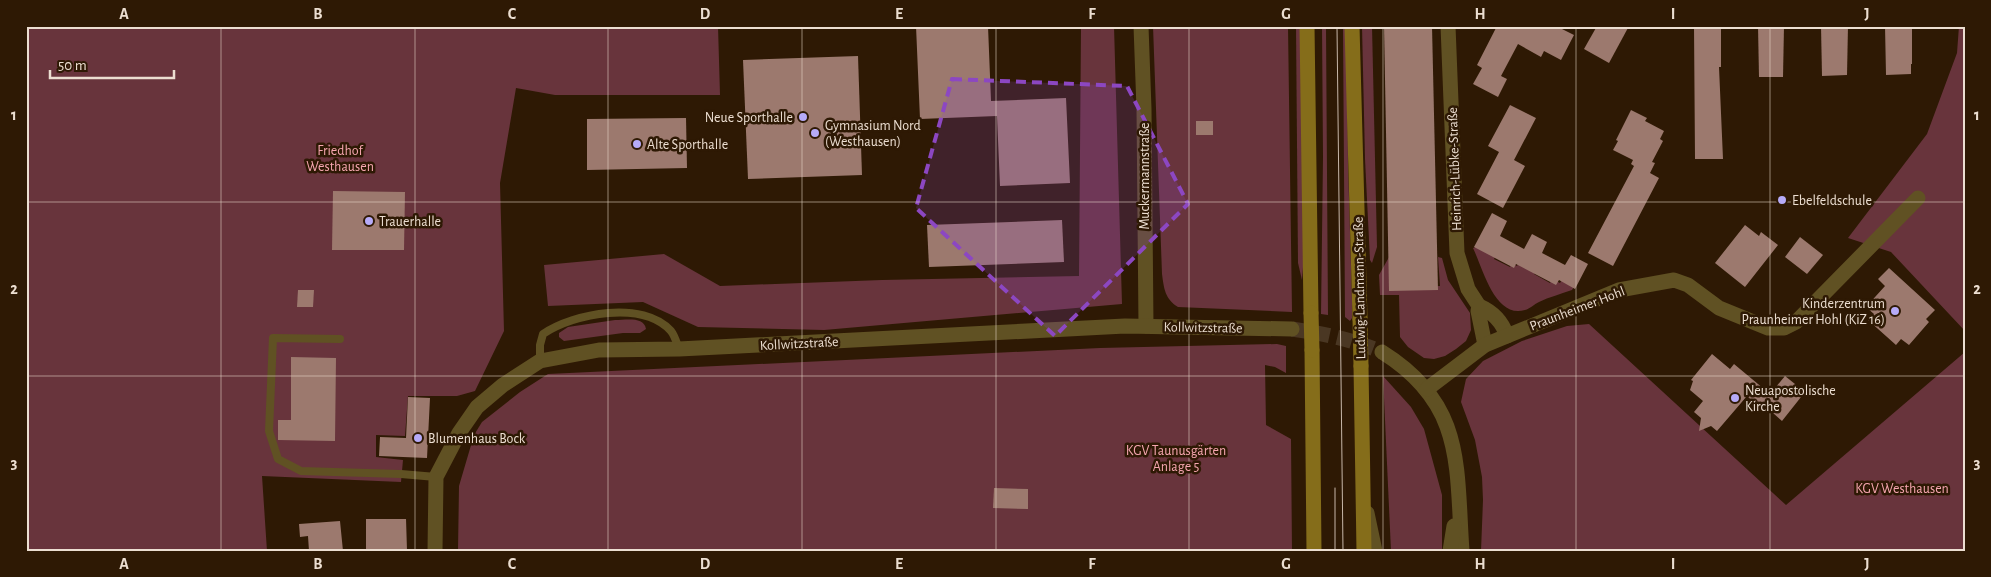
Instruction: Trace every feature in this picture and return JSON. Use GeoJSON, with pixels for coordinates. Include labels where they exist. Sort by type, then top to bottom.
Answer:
{"type":"FeatureCollection","features":[{"type":"Feature","properties":{"kind":"main road"},"geometry":{"type":"LineString","coordinates":[[1307,26],[1314,551]]}},
{"type":"Feature","properties":{"kind":"main road","name":"Ludwig-Landmann-Straße"},"geometry":{"type":"LineString","coordinates":[[1352,26],[1364,551]]}},
{"type":"Feature","properties":{"kind":"street","name":"Muckermannstraße"},"geometry":{"type":"LineString","coordinates":[[1141,26],[1144,109],[1146,326]]}},
{"type":"Feature","properties":{"kind":"street","name":"Heinrich-Lübke-Straße"},"geometry":{"type":"LineString","coordinates":[[1448,26],[1457,253],[1468,289],[1479,306],[1495,315],[1505,328],[1507,336]]}},
{"type":"Feature","properties":{"kind":"street","name":"Praunheimer Hohl"},"geometry":{"type":"LineString","coordinates":[[1427,389],[1485,345],[1619,290],[1674,280],[1688,285],[1719,308],[1736,316],[1768,328],[1784,328],[1796,322],[1918,198]]}},
{"type":"Feature","properties":{"kind":"street","name":"Heinrich-Lübke-Straße"},"geometry":{"type":"LineString","coordinates":[[1479,306],[1478,311],[1485,345]]}},
{"type":"Feature","properties":{"kind":"street","name":"Kollwitzstraße"},"geometry":{"type":"LineString","coordinates":[[436,551],[436,477],[459,433],[476,407],[503,385],[540,361],[600,350],[679,349],[1146,326],[1292,329]]}},
{"type":"Feature","properties":{"kind":"street"},"geometry":{"type":"LineString","coordinates":[[1382,352],[1406,369],[1427,389],[1442,414],[1452,439],[1456,458],[1462,551]]}},
{"type":"Feature","properties":{"kind":"street"},"geometry":{"type":"LineString","coordinates":[[1364,500],[1375,551]]}},
{"type":"Feature","properties":{"kind":"street"},"geometry":{"type":"LineString","coordinates":[[1450,551],[1458,500]]}},
{"type":"Feature","properties":{"kind":"lane"},"geometry":{"type":"LineString","coordinates":[[540,361],[540,345],[543,334],[557,324],[576,318],[600,314],[622,313],[646,316],[660,322],[672,332],[679,349]]}},
{"type":"Feature","properties":{"kind":"lane"},"geometry":{"type":"LineString","coordinates":[[340,339],[273,338],[269,431],[278,459],[301,470],[436,477]]}},
{"type":"Feature","properties":{"kind":"highlighted area"},"geometry":{"type":"Polygon","coordinates":[[[952,79],[1127,86],[1188,204],[1055,336],[916,208],[952,79]]]}},
{"type":"Feature","properties":{"kind":"green space","name":"Friedhof Westhausen"},"geometry":{"type":"Polygon","coordinates":[[[26,26],[718,26],[720,95],[555,95],[516,88],[500,183],[504,331],[475,391],[457,396],[408,396],[405,436],[376,435],[376,457],[403,460],[401,482],[262,476],[267,551],[26,551],[26,26]]]}},
{"type":"Feature","properties":{"kind":"green space"},"geometry":{"type":"Polygon","coordinates":[[[1081,26],[1114,26],[1122,304],[824,330],[698,327],[643,302],[548,306],[544,265],[664,254],[720,286],[1079,276],[1081,26]]]}},
{"type":"Feature","properties":{"kind":"green space"},"geometry":{"type":"Polygon","coordinates":[[[1153,26],[1288,26],[1292,312],[1178,307],[1168,297],[1162,274],[1153,26]]]}},
{"type":"Feature","properties":{"kind":"green space"},"geometry":{"type":"Polygon","coordinates":[[[1296,26],[1303,26],[1305,242],[1302,280],[1298,263],[1296,26]]]}},
{"type":"Feature","properties":{"kind":"green space"},"geometry":{"type":"Polygon","coordinates":[[[1322,26],[1326,26],[1328,315],[1321,314],[1322,26]]]}},
{"type":"Feature","properties":{"kind":"green space"},"geometry":{"type":"Polygon","coordinates":[[[1343,26],[1347,26],[1348,164],[1352,300],[1352,318],[1350,321],[1345,317],[1343,26]]]}},
{"type":"Feature","properties":{"kind":"green space"},"geometry":{"type":"Polygon","coordinates":[[[1362,26],[1372,26],[1377,247],[1372,263],[1370,260],[1365,159],[1362,26]]]}},
{"type":"Feature","properties":{"kind":"green space"},"geometry":{"type":"Polygon","coordinates":[[[1959,26],[1965,26],[1965,331],[1891,252],[1848,238],[1927,134],[1957,53],[1959,26]]]}},
{"type":"Feature","properties":{"kind":"green space"},"geometry":{"type":"Polygon","coordinates":[[[1479,246],[1496,255],[1494,259],[1510,267],[1512,263],[1517,266],[1520,259],[1537,268],[1534,274],[1550,283],[1552,279],[1560,283],[1563,278],[1575,285],[1572,290],[1543,300],[1527,309],[1515,311],[1506,307],[1498,300],[1492,290],[1473,248],[1479,246]]]}},
{"type":"Feature","properties":{"kind":"green space"},"geometry":{"type":"Polygon","coordinates":[[[1393,250],[1394,287],[1440,286],[1438,257],[1442,258],[1448,280],[1470,313],[1471,330],[1466,341],[1445,356],[1434,359],[1424,358],[1408,347],[1400,337],[1399,295],[1380,295],[1379,275],[1393,250]]]}},
{"type":"Feature","properties":{"kind":"green space"},"geometry":{"type":"Polygon","coordinates":[[[615,320],[638,320],[645,325],[646,329],[640,333],[623,333],[564,341],[559,337],[559,333],[568,327],[615,320]]]}},
{"type":"Feature","properties":{"kind":"green space","name":"KGV Westhausen"},"geometry":{"type":"Polygon","coordinates":[[[1589,324],[1786,505],[1965,352],[1965,551],[1481,551],[1482,477],[1475,440],[1461,402],[1466,379],[1483,361],[1522,341],[1567,326],[1589,324]]]}},
{"type":"Feature","properties":{"kind":"green space","name":"KGV Taunusgärten Anlage 5"},"geometry":{"type":"Polygon","coordinates":[[[1277,344],[1286,346],[1286,373],[1275,367],[1265,365],[1266,425],[1291,439],[1292,551],[458,551],[459,486],[474,435],[482,422],[520,392],[548,374],[1100,348],[1277,344]]]}},
{"type":"Feature","properties":{"kind":"green space"},"geometry":{"type":"Polygon","coordinates":[[[1383,376],[1411,407],[1424,429],[1442,495],[1442,551],[1391,551],[1383,376]]]}},
{"type":"Feature","properties":{"kind":"building"},"geometry":{"type":"Polygon","coordinates":[[[916,26],[988,26],[991,101],[1066,98],[1070,183],[1000,186],[997,116],[920,119],[916,26]]]}},
{"type":"Feature","properties":{"kind":"building"},"geometry":{"type":"Polygon","coordinates":[[[1384,26],[1432,26],[1438,290],[1389,291],[1384,26]]]}},
{"type":"Feature","properties":{"kind":"building"},"geometry":{"type":"Polygon","coordinates":[[[1497,26],[1556,26],[1574,35],[1561,60],[1544,51],[1541,57],[1518,44],[1501,76],[1507,79],[1498,97],[1473,84],[1482,68],[1477,65],[1497,26]]]}},
{"type":"Feature","properties":{"kind":"building"},"geometry":{"type":"Polygon","coordinates":[[[1597,26],[1629,26],[1609,63],[1584,49],[1597,26]]]}},
{"type":"Feature","properties":{"kind":"building"},"geometry":{"type":"Polygon","coordinates":[[[1694,26],[1721,26],[1721,67],[1719,67],[1723,159],[1695,159],[1694,26]]]}},
{"type":"Feature","properties":{"kind":"building"},"geometry":{"type":"Polygon","coordinates":[[[1758,26],[1784,26],[1783,77],[1759,77],[1758,26]]]}},
{"type":"Feature","properties":{"kind":"building"},"geometry":{"type":"Polygon","coordinates":[[[1821,26],[1848,26],[1847,75],[1822,76],[1821,26]]]}},
{"type":"Feature","properties":{"kind":"building"},"geometry":{"type":"Polygon","coordinates":[[[1885,26],[1912,26],[1911,74],[1886,75],[1885,26]]]}},
{"type":"Feature","properties":{"kind":"building","name":"Neue Sporthalle"},"geometry":{"type":"Polygon","coordinates":[[[858,56],[862,175],[748,179],[743,60],[858,56]]]}},
{"type":"Feature","properties":{"kind":"building"},"geometry":{"type":"Polygon","coordinates":[[[1510,105],[1536,118],[1514,160],[1525,166],[1503,208],[1477,194],[1499,152],[1488,146],[1510,105]]]}},
{"type":"Feature","properties":{"kind":"building"},"geometry":{"type":"Polygon","coordinates":[[[1631,110],[1647,118],[1645,121],[1664,131],[1660,139],[1663,141],[1652,162],[1655,163],[1650,173],[1659,178],[1613,266],[1588,253],[1634,166],[1631,164],[1633,160],[1613,150],[1631,110]]]}},
{"type":"Feature","properties":{"kind":"building","name":"Alte Sporthalle"},"geometry":{"type":"Polygon","coordinates":[[[686,118],[687,168],[587,170],[587,119],[686,118]]]}},
{"type":"Feature","properties":{"kind":"building"},"geometry":{"type":"Polygon","coordinates":[[[1196,121],[1213,121],[1213,135],[1196,135],[1196,121]]]}},
{"type":"Feature","properties":{"kind":"building","name":"Trauerhalle"},"geometry":{"type":"Polygon","coordinates":[[[333,191],[405,192],[404,250],[332,250],[333,191]]]}},
{"type":"Feature","properties":{"kind":"building"},"geometry":{"type":"Polygon","coordinates":[[[1492,213],[1507,221],[1500,236],[1524,249],[1532,234],[1547,242],[1542,253],[1565,265],[1571,255],[1588,264],[1575,289],[1559,280],[1556,285],[1516,264],[1514,268],[1474,247],[1492,213]]]}},
{"type":"Feature","properties":{"kind":"building"},"geometry":{"type":"Polygon","coordinates":[[[1062,220],[1064,262],[929,267],[927,225],[1062,220]]]}},
{"type":"Feature","properties":{"kind":"building"},"geometry":{"type":"Polygon","coordinates":[[[1745,225],[1759,236],[1761,232],[1778,245],[1745,287],[1715,263],[1745,225]]]}},
{"type":"Feature","properties":{"kind":"building"},"geometry":{"type":"Polygon","coordinates":[[[1800,237],[1823,255],[1807,274],[1785,257],[1800,237]]]}},
{"type":"Feature","properties":{"kind":"building"},"geometry":{"type":"Polygon","coordinates":[[[1889,268],[1935,310],[1926,319],[1929,322],[1909,345],[1901,339],[1896,345],[1868,320],[1874,314],[1866,307],[1885,286],[1878,279],[1889,268]]]}},
{"type":"Feature","properties":{"kind":"building"},"geometry":{"type":"Polygon","coordinates":[[[298,290],[314,290],[313,307],[297,307],[298,290]]]}},
{"type":"Feature","properties":{"kind":"building"},"geometry":{"type":"Polygon","coordinates":[[[1712,354],[1730,369],[1734,364],[1770,394],[1785,376],[1805,392],[1782,421],[1763,404],[1760,408],[1747,396],[1717,431],[1711,426],[1699,431],[1701,418],[1694,412],[1703,401],[1690,390],[1693,381],[1691,380],[1712,354]]]}},
{"type":"Feature","properties":{"kind":"building"},"geometry":{"type":"Polygon","coordinates":[[[291,357],[336,358],[335,441],[278,440],[278,420],[291,420],[291,357]]]}},
{"type":"Feature","properties":{"kind":"building"},"geometry":{"type":"Polygon","coordinates":[[[408,397],[430,398],[427,458],[379,456],[380,437],[406,438],[408,397]]]}},
{"type":"Feature","properties":{"kind":"building"},"geometry":{"type":"Polygon","coordinates":[[[994,488],[1028,489],[1028,509],[993,508],[994,488]]]}},
{"type":"Feature","properties":{"kind":"building"},"geometry":{"type":"Polygon","coordinates":[[[366,519],[406,519],[407,551],[366,551],[366,519]]]}},
{"type":"Feature","properties":{"kind":"building"},"geometry":{"type":"Polygon","coordinates":[[[340,521],[343,551],[309,551],[308,536],[300,537],[299,524],[340,521]]]}},
{"type":"Feature","properties":{"kind":"tunnel"},"geometry":{"type":"LineString","coordinates":[[1292,329],[1338,338],[1382,352]]}},
{"type":"Feature","properties":{"kind":"tram line"},"geometry":{"type":"LineString","coordinates":[[1337,26],[1343,551]]}},
{"type":"Feature","properties":{"kind":"tram line"},"geometry":{"type":"LineString","coordinates":[[1335,488],[1335,551]]}},
{"type":"Feature","properties":{"kind":"place","name":"Neue Sporthalle"},"geometry":{"type":"Point","coordinates":[803,117]}},
{"type":"Feature","properties":{"kind":"place","name":"Gymnasium Nord (Westhausen)"},"geometry":{"type":"Point","coordinates":[815,133]}},
{"type":"Feature","properties":{"kind":"place","name":"Alte Sporthalle"},"geometry":{"type":"Point","coordinates":[637,144]}},
{"type":"Feature","properties":{"kind":"place","name":"Ebelfeldschule"},"geometry":{"type":"Point","coordinates":[1782,200]}},
{"type":"Feature","properties":{"kind":"place","name":"Trauerhalle"},"geometry":{"type":"Point","coordinates":[369,221]}},
{"type":"Feature","properties":{"kind":"place","name":"Kinderzentrum Praunheimer Hohl (KiZ 16)"},"geometry":{"type":"Point","coordinates":[1895,311]}},
{"type":"Feature","properties":{"kind":"place","name":"Neuapostolische Kirche"},"geometry":{"type":"Point","coordinates":[1735,398]}},
{"type":"Feature","properties":{"kind":"place","name":"Blumenhaus Bock"},"geometry":{"type":"Point","coordinates":[418,438]}}]}
